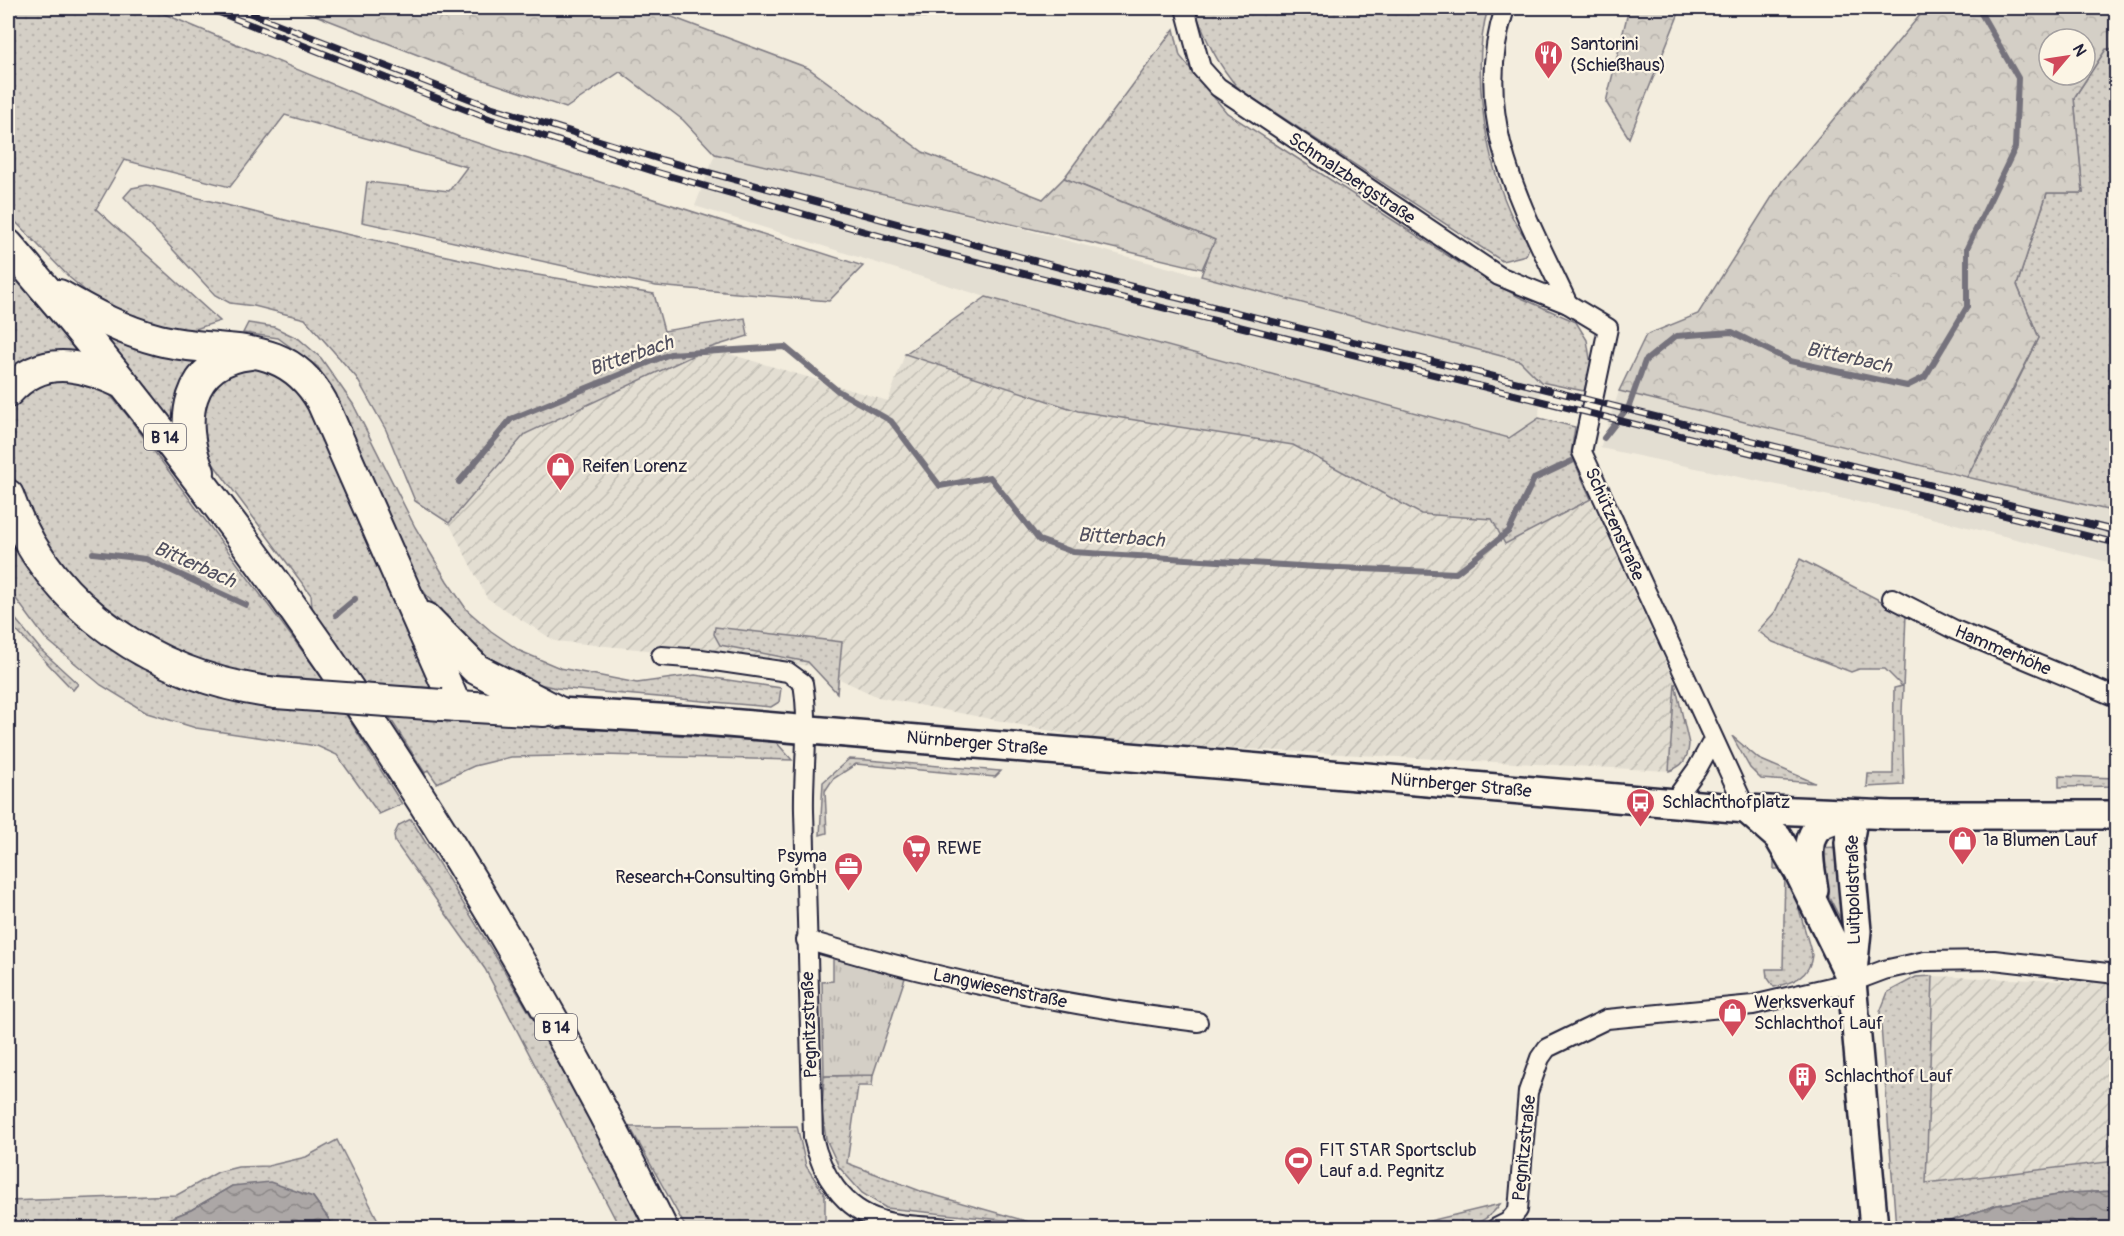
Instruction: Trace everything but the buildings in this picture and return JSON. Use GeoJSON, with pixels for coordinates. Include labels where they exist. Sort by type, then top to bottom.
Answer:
{"type":"FeatureCollection","features":[{"type":"Feature","properties":{"kind":"main road","name":"B 14"},"geometry":{"type":"LineString","coordinates":[[8,245],[123,383],[207,491],[300,620],[405,776],[440,830],[566,1044],[662,1228]]}},
{"type":"Feature","properties":{"kind":"main road"},"geometry":{"type":"LineString","coordinates":[[42,285],[93,315],[138,334],[183,345],[269,354],[293,366],[315,388],[404,587],[449,706]]}},
{"type":"Feature","properties":{"kind":"main road"},"geometry":{"type":"LineString","coordinates":[[207,491],[190,445],[187,428],[193,396],[212,370],[234,358],[258,353]]}},
{"type":"Feature","properties":{"kind":"main road"},"geometry":{"type":"LineString","coordinates":[[8,392],[33,373],[61,365],[90,369],[123,383]]}},
{"type":"Feature","properties":{"kind":"main road"},"geometry":{"type":"LineString","coordinates":[[8,495],[20,524],[46,566],[78,603],[116,635],[180,671],[227,686],[276,693],[559,712]]}},
{"type":"Feature","properties":{"kind":"main road"},"geometry":{"type":"LineString","coordinates":[[404,587],[443,637],[476,669],[559,712]]}},
{"type":"Feature","properties":{"kind":"main road","name":"Nürnberger Straße"},"geometry":{"type":"LineString","coordinates":[[559,712],[806,729],[1509,790],[1674,801],[1746,809],[1854,814],[2116,815]]}},
{"type":"Feature","properties":{"kind":"main road","name":"Luitpoldstraße"},"geometry":{"type":"LineString","coordinates":[[1746,809],[1778,837],[1852,982]]}},
{"type":"Feature","properties":{"kind":"main road","name":"Luitpoldstraße"},"geometry":{"type":"LineString","coordinates":[[1817,911],[1810,864],[1811,839],[1819,826],[1854,814],[1849,843],[1857,932],[1852,982],[1874,1228]]}},
{"type":"Feature","properties":{"kind":"street","name":"Schmalzbergstraße"},"geometry":{"type":"LineString","coordinates":[[1185,8],[1201,68],[1218,87],[1499,276],[1568,304]]}},
{"type":"Feature","properties":{"kind":"street"},"geometry":{"type":"LineString","coordinates":[[1505,8],[1492,61],[1497,123],[1511,182],[1568,304]]}},
{"type":"Feature","properties":{"kind":"street","name":"Schützenstraße"},"geometry":{"type":"LineString","coordinates":[[1568,304],[1608,328],[1582,452],[1746,809]]}},
{"type":"Feature","properties":{"kind":"street","name":"Hammerhöhe"},"geometry":{"type":"LineString","coordinates":[[1892,598],[1955,630],[2116,697]]}},
{"type":"Feature","properties":{"kind":"street"},"geometry":{"type":"LineString","coordinates":[[661,656],[701,658],[788,672],[803,683],[808,709],[806,729]]}},
{"type":"Feature","properties":{"kind":"street","name":"Pegnitzstraße"},"geometry":{"type":"LineString","coordinates":[[806,729],[804,797],[806,940],[813,1137],[817,1157],[833,1187],[860,1211],[882,1221],[952,1228]]}},
{"type":"Feature","properties":{"kind":"street"},"geometry":{"type":"LineString","coordinates":[[1674,801],[1697,769],[1713,740]]}},
{"type":"Feature","properties":{"kind":"street","name":"Langwiesenstraße"},"geometry":{"type":"LineString","coordinates":[[806,940],[885,963],[1100,1010],[1198,1022]]}},
{"type":"Feature","properties":{"kind":"street"},"geometry":{"type":"LineString","coordinates":[[1852,982],[1884,970],[1925,961],[1994,960],[2116,974]]}},
{"type":"Feature","properties":{"kind":"street","name":"Pegnitzstraße"},"geometry":{"type":"LineString","coordinates":[[1496,1228],[1508,1222],[1518,1210],[1528,1092],[1540,1058],[1547,1048],[1607,1019],[1753,1005],[1852,982]]}},
{"type":"Feature","properties":{"kind":"shaded area"},"geometry":{"type":"Polygon","coordinates":[[[715,154],[1012,226],[1520,361],[1541,382],[1539,418],[1509,438],[986,297],[695,206],[715,154]]]}},
{"type":"Feature","properties":{"kind":"shaded area"},"geometry":{"type":"Polygon","coordinates":[[[709,348],[888,401],[905,354],[1078,411],[1293,445],[1421,514],[1492,519],[1505,544],[1591,499],[1675,683],[1670,771],[1108,742],[878,697],[812,666],[555,641],[487,598],[449,523],[525,434],[709,348]]]}},
{"type":"Feature","properties":{"kind":"shaded area"},"geometry":{"type":"Polygon","coordinates":[[[1619,391],[2116,512],[2116,564],[1911,513],[1600,448],[1619,391]]]}},
{"type":"Feature","properties":{"kind":"shaded area"},"geometry":{"type":"Polygon","coordinates":[[[1933,976],[2116,983],[2116,1161],[1926,1184],[1933,976]]]}},
{"type":"Feature","properties":{"kind":"green space"},"geometry":{"type":"Polygon","coordinates":[[[8,8],[150,8],[459,137],[863,266],[829,301],[656,286],[362,222],[367,182],[449,191],[467,167],[285,115],[230,187],[124,160],[96,209],[220,321],[180,334],[111,312],[70,278],[8,214],[8,8]]]}},
{"type":"Feature","properties":{"kind":"green space"},"geometry":{"type":"Polygon","coordinates":[[[297,8],[648,8],[808,68],[923,152],[1043,199],[1064,178],[1215,240],[1202,269],[715,154],[683,120],[620,72],[566,108],[472,76],[297,8]]]}},
{"type":"Feature","properties":{"kind":"green space"},"geometry":{"type":"Polygon","coordinates":[[[769,8],[931,8],[928,17],[769,8]]]}},
{"type":"Feature","properties":{"kind":"green space"},"geometry":{"type":"Polygon","coordinates":[[[1194,8],[1488,8],[1481,56],[1483,110],[1487,137],[1500,187],[1509,210],[1530,245],[1526,255],[1502,261],[1239,89],[1212,50],[1194,8]]]}},
{"type":"Feature","properties":{"kind":"green space"},"geometry":{"type":"Polygon","coordinates":[[[1629,8],[1681,8],[1629,138],[1606,102],[1629,8]]]}},
{"type":"Feature","properties":{"kind":"green space"},"geometry":{"type":"Polygon","coordinates":[[[1926,8],[2116,8],[2116,49],[2106,49],[2097,63],[2097,27],[2037,27],[2037,87],[2081,87],[2074,98],[2083,193],[2047,193],[2017,285],[2039,338],[1967,477],[1619,391],[1646,335],[1698,314],[1782,181],[1926,8]]]}},
{"type":"Feature","properties":{"kind":"green space"},"geometry":{"type":"Polygon","coordinates":[[[1174,29],[1180,56],[1227,113],[1464,266],[1519,297],[1576,322],[1587,340],[1591,365],[1584,391],[1541,382],[1520,361],[1201,276],[1214,240],[1064,178],[1174,29]]]}},
{"type":"Feature","properties":{"kind":"green space"},"geometry":{"type":"Polygon","coordinates":[[[2106,49],[2116,49],[2116,512],[1967,477],[1993,431],[2039,338],[2017,285],[2047,193],[2083,193],[2074,98],[2081,87],[2097,87],[2097,63],[2106,49]]]}},
{"type":"Feature","properties":{"kind":"green space"},"geometry":{"type":"Polygon","coordinates":[[[147,185],[301,224],[519,272],[654,294],[664,331],[745,318],[748,336],[709,348],[525,434],[449,523],[415,501],[386,430],[356,377],[305,319],[254,306],[230,303],[215,295],[124,197],[132,188],[147,185]]]}},
{"type":"Feature","properties":{"kind":"green space"},"geometry":{"type":"Polygon","coordinates":[[[8,267],[75,348],[72,355],[8,378],[8,267]]]}},
{"type":"Feature","properties":{"kind":"green space"},"geometry":{"type":"Polygon","coordinates":[[[986,297],[1509,438],[1539,418],[1575,427],[1571,454],[1591,499],[1505,544],[1492,519],[1421,514],[1293,445],[1078,411],[905,354],[986,297]]]}},
{"type":"Feature","properties":{"kind":"green space"},"geometry":{"type":"Polygon","coordinates":[[[248,323],[274,327],[299,339],[321,358],[353,404],[415,527],[447,581],[467,610],[491,631],[520,651],[560,668],[637,683],[695,675],[781,688],[779,702],[771,707],[556,688],[511,677],[450,625],[421,588],[345,415],[318,367],[278,338],[243,333],[248,323]]]}},
{"type":"Feature","properties":{"kind":"green space"},"geometry":{"type":"Polygon","coordinates":[[[94,331],[206,353],[172,423],[94,331]]]}},
{"type":"Feature","properties":{"kind":"green space"},"geometry":{"type":"Polygon","coordinates":[[[252,368],[273,374],[288,382],[313,411],[440,688],[361,684],[312,608],[311,595],[203,450],[201,396],[223,376],[252,368]]]}},
{"type":"Feature","properties":{"kind":"green space"},"geometry":{"type":"Polygon","coordinates":[[[84,378],[110,395],[127,415],[324,680],[247,674],[201,662],[140,631],[90,594],[50,550],[21,498],[8,460],[8,414],[18,397],[37,379],[84,378]]]}},
{"type":"Feature","properties":{"kind":"green space"},"geometry":{"type":"Polygon","coordinates":[[[8,528],[62,606],[135,665],[220,698],[345,713],[402,804],[379,814],[337,755],[317,746],[196,728],[147,713],[101,685],[45,638],[8,588],[8,528]]]}},
{"type":"Feature","properties":{"kind":"green space"},"geometry":{"type":"Polygon","coordinates":[[[1800,559],[1906,614],[1902,713],[1904,785],[1867,787],[1868,774],[1893,774],[1894,688],[1902,686],[1885,669],[1859,669],[1851,672],[1773,642],[1758,631],[1775,612],[1800,559]]]}},
{"type":"Feature","properties":{"kind":"green space"},"geometry":{"type":"Polygon","coordinates":[[[8,610],[41,650],[78,684],[73,690],[8,622],[8,610]]]}},
{"type":"Feature","properties":{"kind":"green space"},"geometry":{"type":"Polygon","coordinates":[[[715,627],[842,642],[837,693],[808,662],[720,645],[714,634],[715,627]]]}},
{"type":"Feature","properties":{"kind":"green space"},"geometry":{"type":"Polygon","coordinates":[[[1675,683],[1689,744],[1684,761],[1669,771],[1675,683]]]}},
{"type":"Feature","properties":{"kind":"green space"},"geometry":{"type":"Polygon","coordinates":[[[388,715],[776,742],[792,760],[603,755],[511,757],[474,766],[437,783],[428,770],[425,773],[388,715]]]}},
{"type":"Feature","properties":{"kind":"green space"},"geometry":{"type":"Polygon","coordinates":[[[1732,736],[1759,759],[1815,783],[1761,779],[1750,768],[1732,736]]]}},
{"type":"Feature","properties":{"kind":"green space"},"geometry":{"type":"Polygon","coordinates":[[[849,759],[1001,771],[995,777],[856,764],[833,779],[825,791],[827,833],[820,835],[823,782],[849,759]]]}},
{"type":"Feature","properties":{"kind":"green space"},"geometry":{"type":"Polygon","coordinates":[[[2059,776],[2116,778],[2116,786],[2059,787],[2059,776]]]}},
{"type":"Feature","properties":{"kind":"green space"},"geometry":{"type":"Polygon","coordinates":[[[411,819],[563,1071],[643,1228],[620,1228],[485,969],[395,842],[394,835],[399,825],[411,819]]]}},
{"type":"Feature","properties":{"kind":"green space"},"geometry":{"type":"Polygon","coordinates":[[[1837,847],[1847,927],[1843,924],[1819,877],[1817,848],[1837,847]]]}},
{"type":"Feature","properties":{"kind":"green space"},"geometry":{"type":"Polygon","coordinates":[[[1774,850],[1788,870],[1812,955],[1808,969],[1800,977],[1774,987],[1767,977],[1766,969],[1783,969],[1785,869],[1774,869],[1774,850]]]}},
{"type":"Feature","properties":{"kind":"green space"},"geometry":{"type":"Polygon","coordinates":[[[833,958],[905,978],[873,1075],[824,1076],[822,982],[833,981],[833,958]]]}},
{"type":"Feature","properties":{"kind":"green space"},"geometry":{"type":"Polygon","coordinates":[[[1933,976],[1926,1183],[2116,1161],[2116,1191],[2070,1193],[1997,1205],[1930,1228],[1896,1228],[1880,1012],[1888,992],[1916,977],[1933,976]]]}},
{"type":"Feature","properties":{"kind":"green space"},"geometry":{"type":"Polygon","coordinates":[[[873,1075],[872,1086],[858,1086],[847,1163],[923,1192],[1033,1223],[886,1208],[862,1193],[839,1167],[826,1139],[822,1112],[824,1076],[873,1075]]]}},
{"type":"Feature","properties":{"kind":"green space"},"geometry":{"type":"Polygon","coordinates":[[[797,1126],[806,1166],[825,1195],[825,1228],[686,1228],[630,1127],[797,1126]]]}},
{"type":"Feature","properties":{"kind":"green space"},"geometry":{"type":"Polygon","coordinates":[[[337,1140],[382,1228],[335,1228],[313,1197],[232,1186],[191,1210],[146,1228],[8,1228],[8,1201],[177,1195],[218,1172],[238,1167],[268,1166],[306,1157],[337,1140]]]}},
{"type":"Feature","properties":{"kind":"green space"},"geometry":{"type":"Polygon","coordinates":[[[1500,1204],[1484,1220],[1465,1227],[1421,1228],[1421,1223],[1500,1204]]]}},
{"type":"Feature","properties":{"kind":"water"},"geometry":{"type":"Polygon","coordinates":[[[270,1182],[313,1197],[335,1228],[146,1228],[191,1210],[232,1186],[270,1182]]]}},
{"type":"Feature","properties":{"kind":"water"},"geometry":{"type":"Polygon","coordinates":[[[2116,1191],[2116,1228],[1930,1228],[1997,1205],[2070,1193],[2116,1191]]]}},
{"type":"Feature","properties":{"kind":"waterway","name":"Bitterbach"},"geometry":{"type":"LineString","coordinates":[[1604,438],[1629,406],[1645,361],[1676,336],[1732,332],[1790,361],[1907,386],[1925,377],[1967,307],[1967,248],[2015,148],[2018,78],[1978,8]]}},
{"type":"Feature","properties":{"kind":"waterway","name":"Bitterbach"},"geometry":{"type":"LineString","coordinates":[[459,482],[511,419],[670,354],[785,347],[838,391],[891,421],[940,486],[990,477],[1039,540],[1073,552],[1456,573],[1509,531],[1534,479],[1572,461]]}},
{"type":"Feature","properties":{"kind":"waterway","name":"Bitterbach"},"geometry":{"type":"LineString","coordinates":[[93,553],[146,559],[246,605]]}},
{"type":"Feature","properties":{"kind":"waterway","name":"Bitterbach"},"geometry":{"type":"LineString","coordinates":[[336,615],[355,599]]}},
{"type":"Feature","properties":{"kind":"railway"},"geometry":{"type":"LineString","coordinates":[[208,8],[490,119],[656,172],[933,251],[2116,543]]}},
{"type":"Feature","properties":{"kind":"railway"},"geometry":{"type":"LineString","coordinates":[[237,8],[488,106],[662,160],[1106,280],[2116,531]]}},
{"type":"Feature","properties":{"kind":"place","name":"Santorini (Schießhaus)"},"geometry":{"type":"Point","coordinates":[1549,80]}},
{"type":"Feature","properties":{"kind":"place","name":"Reifen Lorenz"},"geometry":{"type":"Point","coordinates":[561,492]}},
{"type":"Feature","properties":{"kind":"place","name":"Schlachthofplatz"},"geometry":{"type":"Point","coordinates":[1641,828]}},
{"type":"Feature","properties":{"kind":"place","name":"1a Blumen Lauf"},"geometry":{"type":"Point","coordinates":[1962,866]}},
{"type":"Feature","properties":{"kind":"place","name":"REWE"},"geometry":{"type":"Point","coordinates":[916,874]}},
{"type":"Feature","properties":{"kind":"place","name":"Psyma Research+Consulting GmbH"},"geometry":{"type":"Point","coordinates":[848,892]}},
{"type":"Feature","properties":{"kind":"place","name":"Werksverkauf Schlachthof Lauf"},"geometry":{"type":"Point","coordinates":[1733,1038]}},
{"type":"Feature","properties":{"kind":"place","name":"Schlachthof Lauf"},"geometry":{"type":"Point","coordinates":[1803,1102]}},
{"type":"Feature","properties":{"kind":"place","name":"FIT STAR Sportsclub Lauf a.d. Pegnitz"},"geometry":{"type":"Point","coordinates":[1298,1186]}}]}
